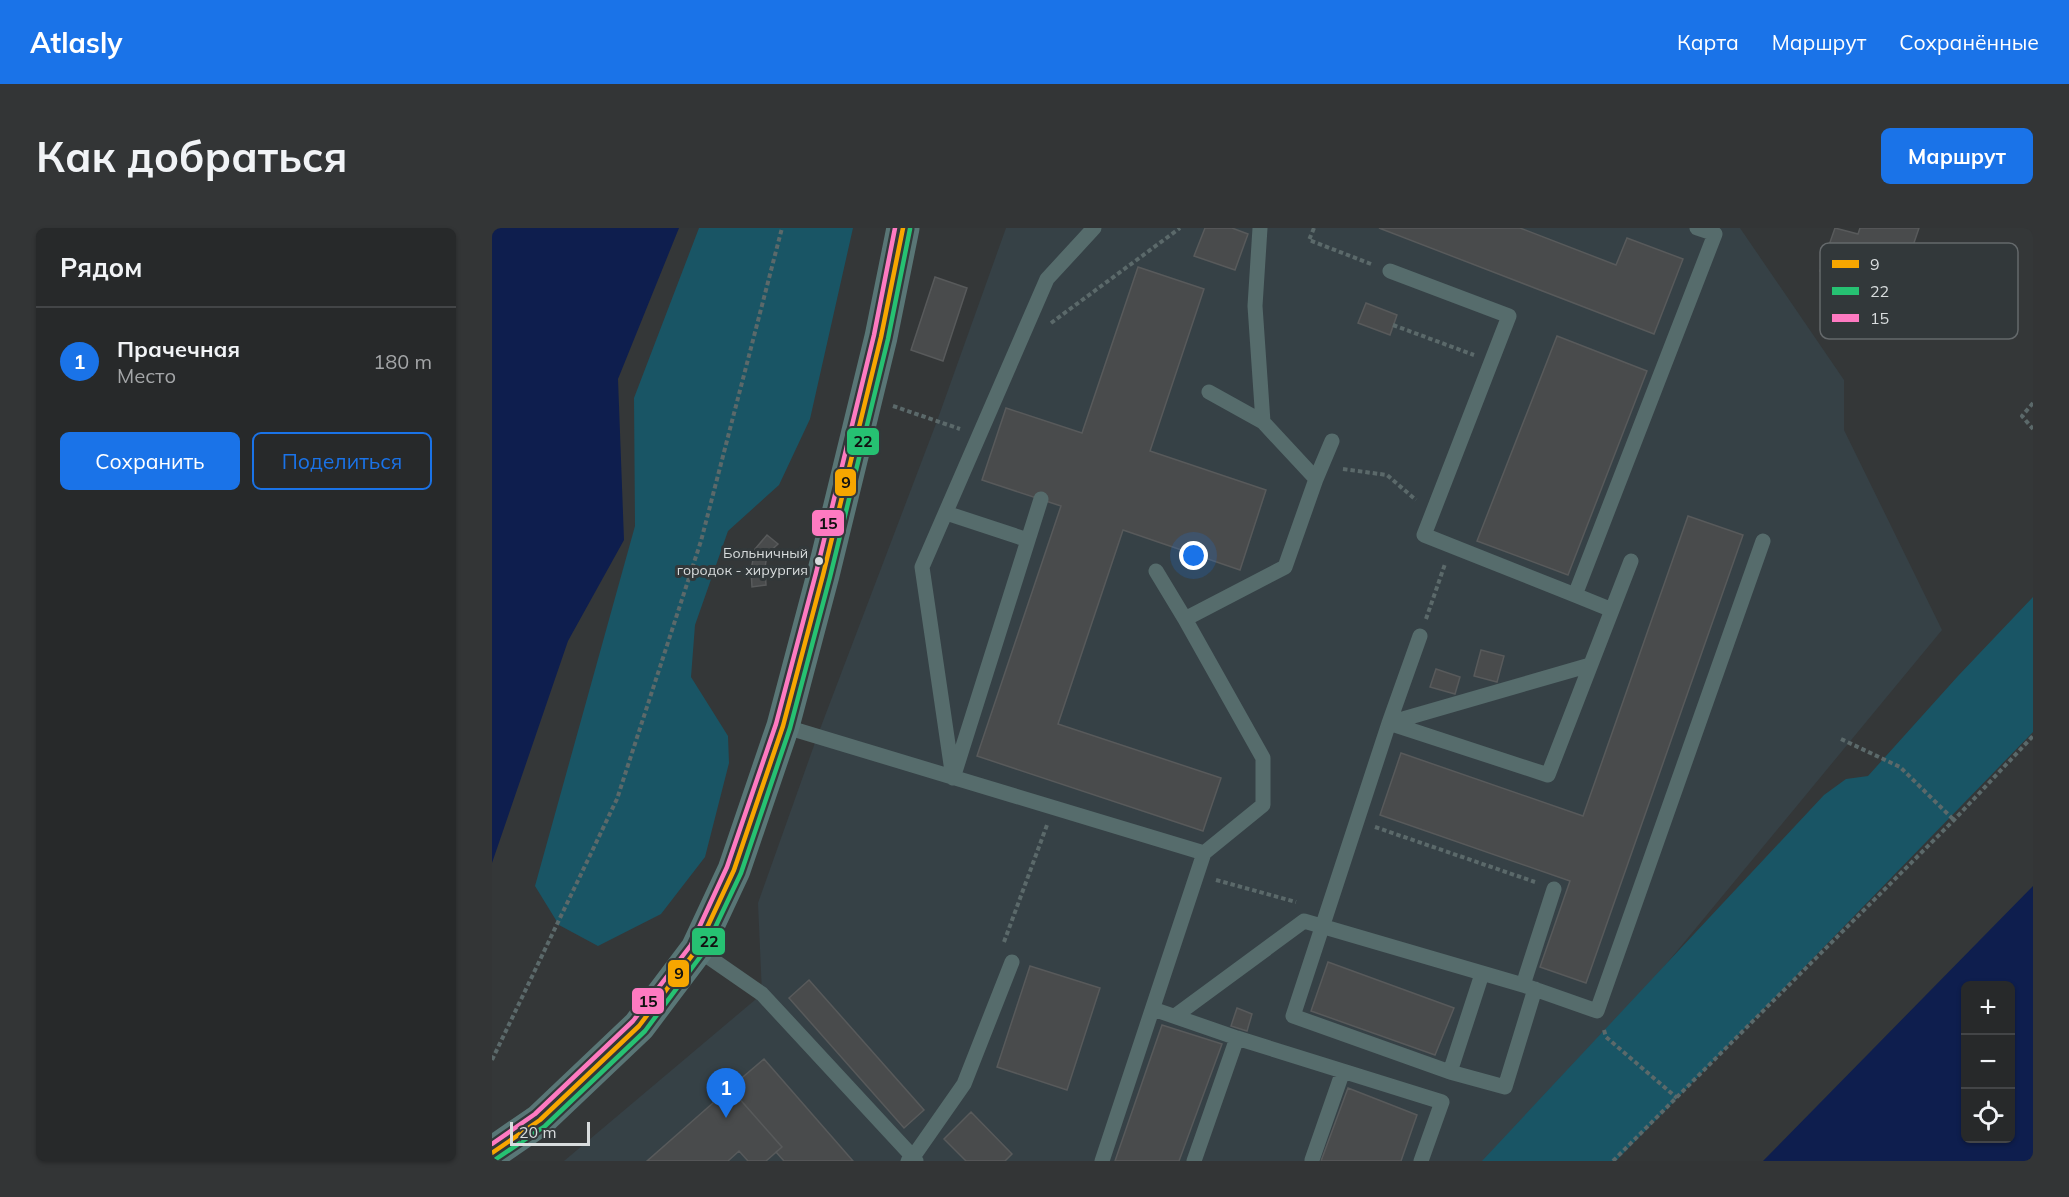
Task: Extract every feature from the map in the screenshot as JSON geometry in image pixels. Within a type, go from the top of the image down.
[{"type":"main road","points":[[492,1153],[540,1120],[639,1026],[698,949],[734,870],[783,726],[823,575],[867,398],[903,228]]},
{"type":"lane","points":[[953,778],[922,567],[1047,279],[1094,228]]},
{"type":"lane","points":[[1260,228],[1256,306],[1263,422]]},
{"type":"lane","points":[[1575,595],[1715,234],[1697,228]]},
{"type":"lane","points":[[1390,271],[1509,316],[1424,536],[1612,610]]},
{"type":"lane","points":[[1209,392],[1263,422],[1319,472]]},
{"type":"lane","points":[[1185,619],[1285,567],[1332,441]]},
{"type":"lane","points":[[953,778],[1041,499]]},
{"type":"lane","points":[[946,513],[1028,540]]},
{"type":"lane","points":[[1175,1016],[1304,921],[1529,987],[1597,1011],[1762,541]]},
{"type":"lane","points":[[1389,723],[1548,775],[1631,561]]},
{"type":"lane","points":[[1102,1161],[1204,853],[1263,805],[1263,758],[1156,571]]},
{"type":"lane","points":[[1420,636],[1389,723],[1293,1016],[1450,1072],[1505,1087],[1554,889]]},
{"type":"lane","points":[[1389,723],[1590,665]]},
{"type":"lane","points":[[783,726],[1204,853]]},
{"type":"lane","points":[[698,949],[762,994],[912,1160],[964,1084],[1012,962]]},
{"type":"lane","points":[[1450,1072],[1482,974]]},
{"type":"lane","points":[[1153,1009],[1237,1038],[1442,1102],[1421,1161]]},
{"type":"lane","points":[[1194,1161],[1237,1038]]},
{"type":"lane","points":[[1312,1161],[1343,1071]]},
{"type":"path","points":[[492,1060],[617,799],[701,541],[782,228]]},
{"type":"path","points":[[1017,349],[1180,228]]},
{"type":"path","points":[[1314,228],[1309,240],[1390,271]]},
{"type":"path","points":[[1393,325],[1492,361]]},
{"type":"path","points":[[867,398],[979,435]]},
{"type":"path","points":[[2033,403],[2022,416],[2033,429]]},
{"type":"path","points":[[1319,472],[1387,475],[1432,515]]},
{"type":"path","points":[[1420,636],[1450,546]]},
{"type":"path","points":[[1613,1161],[1954,820],[2033,736]]},
{"type":"path","points":[[1840,739],[1900,767],[1954,820]]},
{"type":"path","points":[[1012,962],[1001,949],[1053,808]]},
{"type":"path","points":[[1357,821],[1554,889]]},
{"type":"path","points":[[1197,874],[1328,912]]},
{"type":"path","points":[[1597,1011],[1606,1037],[1677,1098]]},
{"type":"shaded area","points":[[699,228],[853,228],[810,419],[779,485],[728,531],[695,625],[691,677],[728,736],[729,763],[705,857],[661,914],[598,946],[559,925],[535,886],[635,526],[634,398]]},
{"type":"shaded area","points":[[1006,228],[1740,228],[1844,380],[1844,430],[1942,630],[1606,1037],[1500,1161],[564,1161],[762,994],[758,903],[817,737],[937,421]]},
{"type":"shaded area","points":[[2033,597],[2033,732],[1616,1161],[1482,1161],[1824,795],[1846,779],[1868,776]]},
{"type":"water","points":[[492,228],[679,228],[618,379],[624,540],[568,641],[492,863]]},
{"type":"water","points":[[2033,886],[2033,1161],[1763,1161]]},
{"type":"building","points":[[1205,228],[1232,228],[1248,234],[1235,270],[1194,256]]},
{"type":"building","points":[[1379,228],[1520,228],[1616,265],[1627,238],[1683,259],[1654,334]]},
{"type":"building","points":[[1835,228],[1858,234],[1860,228],[1919,228],[1914,243],[1830,243]]},
{"type":"building","points":[[1138,267],[1204,289],[1150,451],[1266,490],[1240,570],[1123,530],[1058,724],[1221,778],[1203,831],[977,756],[1061,506],[982,480],[1006,408],[1082,433]]},
{"type":"building","points":[[935,277],[967,288],[943,361],[911,350]]},
{"type":"building","points":[[1366,303],[1397,315],[1390,335],[1358,323]]},
{"type":"building","points":[[1557,336],[1647,371],[1568,575],[1477,541]]},
{"type":"building","points":[[1688,516],[1743,535],[1586,983],[1540,967],[1570,881],[1380,815],[1401,753],[1583,816]]},
{"type":"building","points":[[767,535],[778,544],[767,554],[766,585],[752,587],[751,570],[755,549]]},
{"type":"building","points":[[1481,650],[1504,656],[1497,682],[1474,676]]},
{"type":"building","points":[[1436,669],[1460,677],[1455,694],[1430,687]]},
{"type":"building","points":[[1328,962],[1454,1008],[1435,1055],[1311,1011]]},
{"type":"building","points":[[1030,966],[1100,988],[1067,1090],[997,1067]]},
{"type":"building","points":[[809,980],[924,1110],[904,1128],[789,998]]},
{"type":"building","points":[[1237,1008],[1252,1014],[1247,1031],[1231,1026]]},
{"type":"building","points":[[1162,1025],[1222,1044],[1179,1161],[1115,1161]]},
{"type":"building","points":[[764,1059],[853,1161],[784,1161],[776,1152],[782,1147],[730,1088]]},
{"type":"building","points":[[730,1088],[782,1147],[766,1161],[748,1161],[739,1151],[728,1161],[647,1161]]},
{"type":"building","points":[[1348,1088],[1417,1115],[1401,1161],[1321,1161]]},
{"type":"building","points":[[971,1112],[1012,1154],[1005,1161],[966,1161],[944,1139]]},
{"type":"transit line","name":"15","points":[[492,1144],[535,1114],[633,1021],[691,945],[727,867],[776,724],[816,573],[874,335],[895,228]]},
{"type":"transit line","name":"9","points":[[492,1153],[540,1120],[639,1026],[697,949],[734,870],[783,726],[823,575],[881,337],[903,228]]},
{"type":"transit line","name":"22","points":[[496,1159],[545,1126],[645,1031],[703,953],[741,873],[790,728],[830,577],[888,339],[910,229]]},
{"type":"place","name":"Больничный городок - хирургия","points":[[819,561]]},
{"type":"place","name":"Прачечная","points":[[726,1118]]}]
